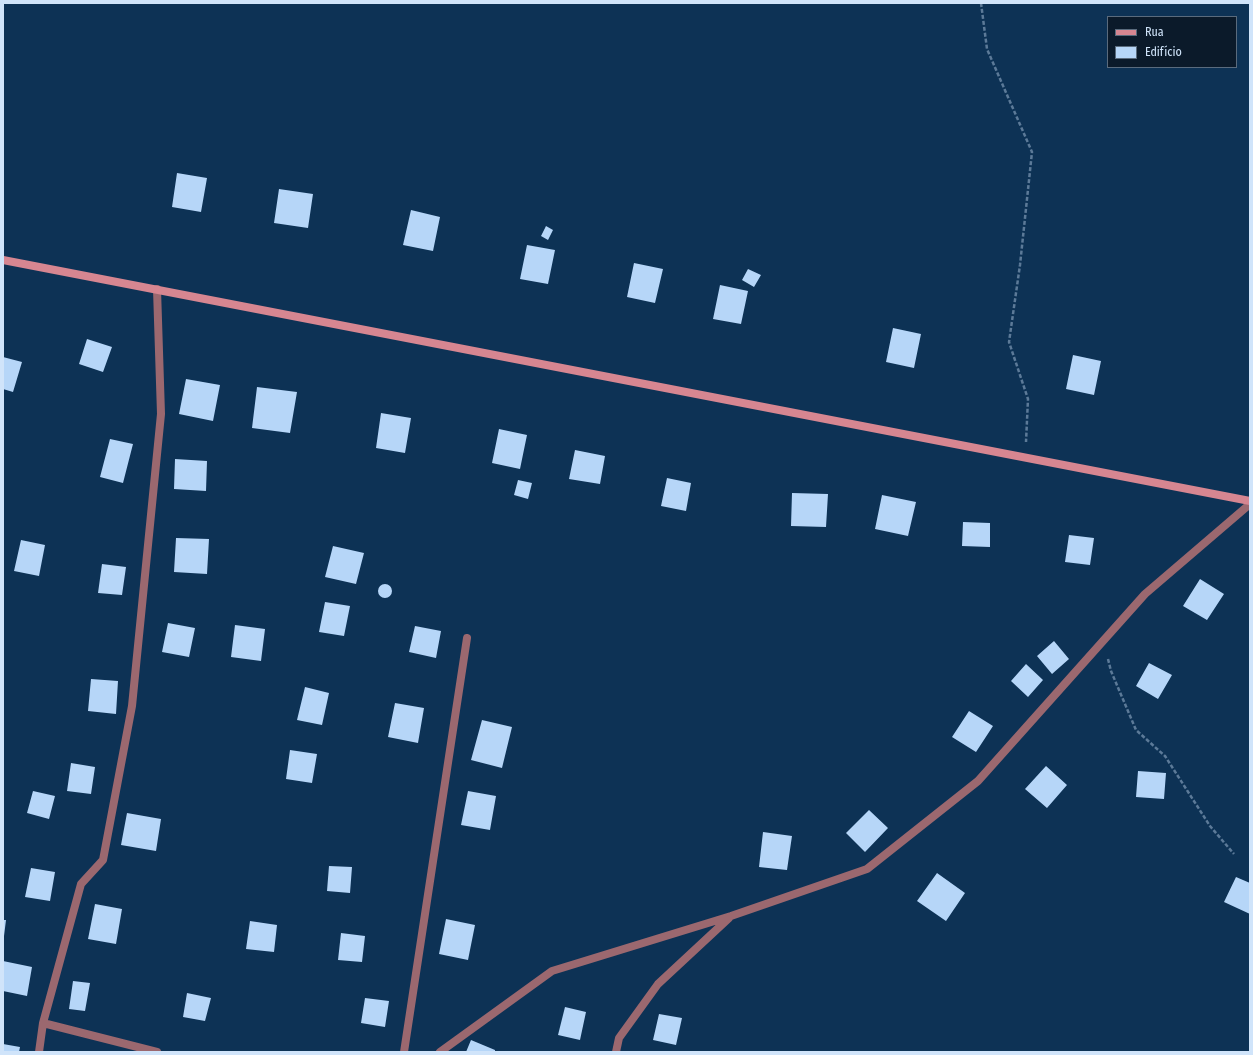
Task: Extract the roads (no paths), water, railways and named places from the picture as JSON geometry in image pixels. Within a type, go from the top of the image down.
[{"type":"main road","points":[[3,260],[1250,503]]},
{"type":"street","points":[[39,1052],[44,1023],[81,884],[103,860],[132,706],[161,414],[157,289]]},
{"type":"street","points":[[440,1052],[552,971],[731,916],[867,869],[978,781],[1145,594],[1250,503]]},
{"type":"street","points":[[404,1052],[467,638]]},
{"type":"street","points":[[616,1052],[619,1038],[658,984],[731,916]]},
{"type":"street","points":[[44,1023],[157,1052]]}]
